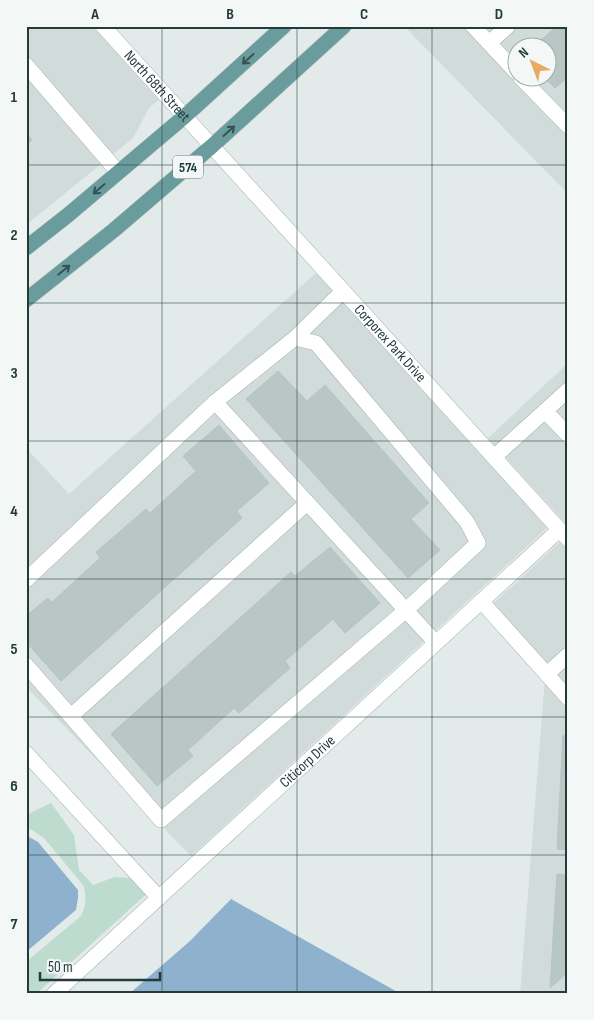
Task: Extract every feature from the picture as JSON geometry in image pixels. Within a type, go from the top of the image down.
[{"type":"main road","points":[[29,242],[68,215],[184,116],[284,26]]},
{"type":"main road","name":"574","points":[[26,300],[114,230],[212,146],[344,26]]},
{"type":"street","name":"North 68th Street","points":[[103,26],[212,146]]},
{"type":"street","points":[[473,26],[506,61]]},
{"type":"street","points":[[489,43],[508,26]]},
{"type":"street","points":[[26,65],[118,172]]},
{"type":"street","points":[[531,88],[568,126]]},
{"type":"street","name":"Corporex Park Drive","points":[[212,146],[564,534]]},
{"type":"street","points":[[26,580],[215,402],[295,338],[343,291]]},
{"type":"street","points":[[26,665],[161,820],[405,610],[478,543],[467,522],[316,343],[295,338]]},
{"type":"street","points":[[494,457],[568,390]]},
{"type":"street","points":[[215,402],[436,643]]},
{"type":"street","points":[[546,411],[568,435]]},
{"type":"street","points":[[71,716],[307,502]]},
{"type":"street","name":"Citicorp Drive","points":[[54,994],[481,601],[564,534]]},
{"type":"street","points":[[481,601],[568,698]]},
{"type":"street","points":[[547,674],[568,655]]},
{"type":"street","points":[[26,752],[159,898]]},
{"type":"shaded area","points":[[26,26],[92,26],[159,100],[149,108],[133,138],[26,225]]},
{"type":"shaded area","points":[[404,26],[568,26],[568,194]]},
{"type":"shaded area","points":[[316,273],[547,528],[191,856],[26,687],[26,448],[69,494]]},
{"type":"shaded area","points":[[568,363],[568,526],[488,438]]},
{"type":"shaded area","points":[[560,542],[568,551],[568,994],[520,994],[545,678],[484,612]]},
{"type":"green space","points":[[51,803],[74,835],[79,870],[93,885],[115,877],[131,878],[152,889],[36,994],[26,994],[26,962],[81,916],[85,905],[83,885],[44,838],[32,830],[26,829],[26,815]]},
{"type":"water","points":[[26,837],[38,842],[78,890],[78,898],[76,910],[26,952]]},
{"type":"water","points":[[231,899],[401,994],[129,994],[190,941]]},
{"type":"building","points":[[557,26],[568,26],[568,77],[556,87],[556,38],[543,38]]},
{"type":"building","points":[[26,133],[32,140],[26,145]]},
{"type":"building","points":[[278,371],[307,401],[325,385],[429,503],[411,519],[440,550],[408,578],[246,399]]},
{"type":"building","points":[[219,425],[269,483],[237,511],[242,518],[61,681],[26,642],[26,616],[48,598],[52,602],[100,558],[96,552],[146,509],[150,513],[196,471],[183,456]]},
{"type":"building","points":[[330,547],[380,603],[345,633],[333,619],[285,661],[290,668],[239,713],[234,708],[188,750],[193,756],[157,786],[111,734],[291,572],[295,576]]},
{"type":"building","points":[[563,735],[568,741],[568,850],[557,849]]},
{"type":"building","points":[[568,865],[568,972],[550,988],[557,874],[567,875]]}]
